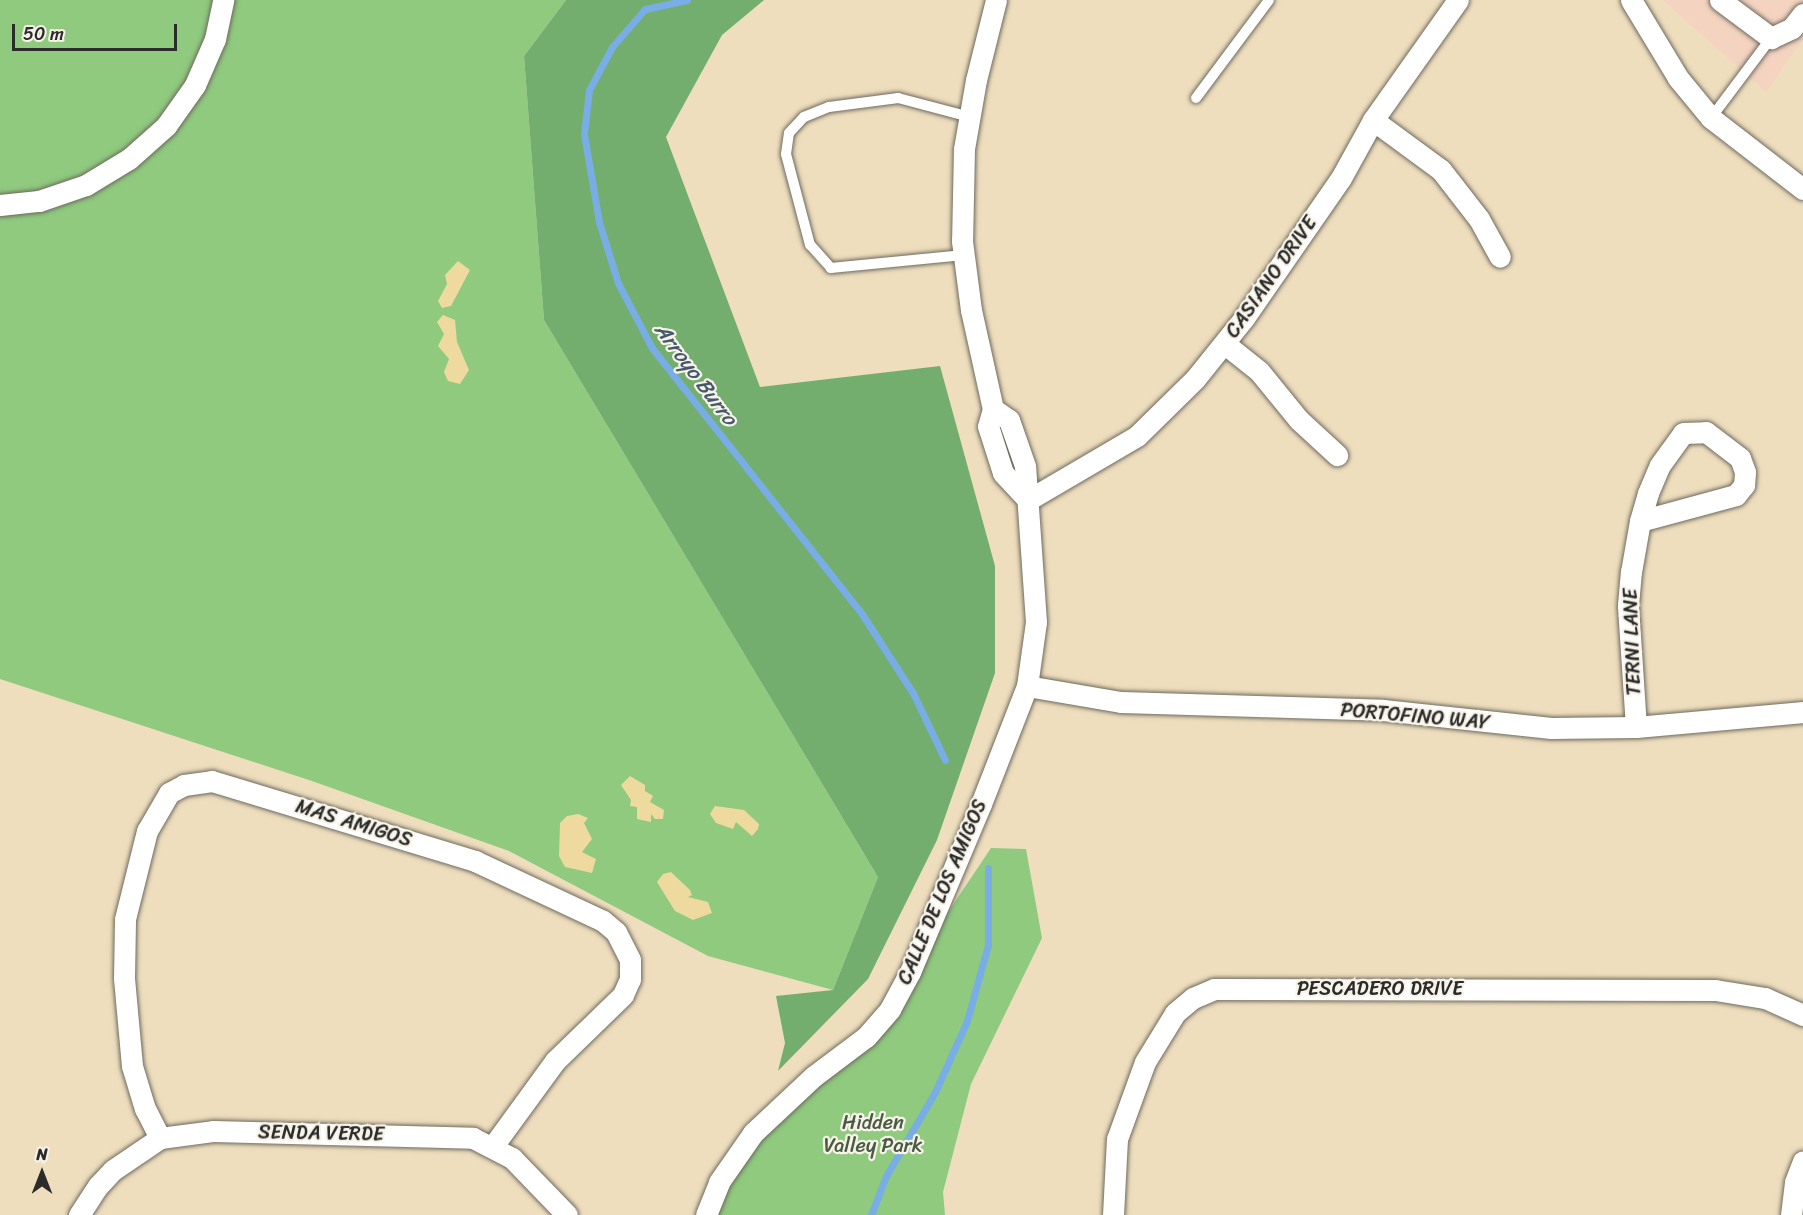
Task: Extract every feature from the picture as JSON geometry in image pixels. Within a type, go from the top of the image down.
[{"type":"street","points":[[0,205],[39,201],[86,185],[129,159],[166,126],[195,85],[215,39],[223,0]]},
{"type":"street","points":[[996,0],[970,117],[962,181],[964,255],[993,409],[988,426],[1003,473],[1028,500]]},
{"type":"street","name":"CASIANO DRIVE","points":[[1028,500],[1137,436],[1195,379],[1224,344],[1341,178],[1373,120],[1458,0]]},
{"type":"street","points":[[1631,0],[1678,78],[1711,118],[1803,189]]},
{"type":"street","points":[[1720,0],[1772,38],[1792,28],[1803,14]]},
{"type":"street","points":[[1373,120],[1442,170],[1479,219],[1500,257]]},
{"type":"street","points":[[1224,344],[1259,371],[1299,420],[1337,455]]},
{"type":"street","name":"TERNI LANE","points":[[1636,727],[1628,605],[1640,521],[1660,465],[1683,433],[1706,432],[1740,458],[1745,472],[1744,485],[1736,495],[1640,521]]},
{"type":"street","name":"CALLE DE LOS AMIGOS","points":[[706,1215],[719,1182],[753,1132],[814,1076],[866,1037],[890,1009],[977,815],[1027,686],[1036,622],[1028,500]]},
{"type":"street","name":"PORTOFINO WAY","points":[[1027,686],[1121,702],[1383,710],[1551,728],[1636,727],[1803,712]]},
{"type":"street","name":"MAS AMIGOS","points":[[160,1138],[145,1110],[132,1066],[124,978],[125,919],[147,831],[169,793],[184,785],[212,782],[475,861],[603,921],[616,932],[630,960],[630,979],[623,995],[555,1061],[493,1146]]},
{"type":"street","name":"PESCADERO DRIVE","points":[[1113,1215],[1117,1139],[1144,1062],[1175,1013],[1193,998],[1214,989],[1715,990],[1765,998],[1803,1015]]},
{"type":"street","name":"SENDA VERDE","points":[[79,1215],[113,1170],[160,1138],[213,1131],[448,1135],[493,1146],[512,1158],[567,1215]]},
{"type":"street","points":[[1791,1215],[1794,1182],[1803,1161]]},
{"type":"lane","points":[[1196,98],[1269,0]]},
{"type":"lane","points":[[1711,118],[1772,38]]},
{"type":"lane","points":[[964,255],[831,268],[810,245],[786,154],[789,133],[804,117],[829,107],[898,98],[970,117]]},
{"type":"shaded area","points":[[1663,0],[1803,0],[1803,39],[1766,92]]},
{"type":"green space","points":[[0,0],[566,0],[524,56],[544,320],[878,877],[833,990],[708,956],[509,851],[312,781],[0,679]]},
{"type":"green space","points":[[566,0],[764,0],[722,35],[666,137],[760,387],[940,366],[995,566],[995,673],[937,840],[868,979],[778,1071],[785,1043],[776,996],[833,990],[878,877],[544,320],[524,56]]},
{"type":"green space","name":"Hidden Valley Park","points":[[991,848],[1026,849],[1042,938],[971,1084],[943,1192],[945,1215],[706,1215],[734,1156],[865,1036]]},
{"type":"sand","points":[[458,261],[470,270],[451,306],[442,308],[438,301],[447,284],[445,275]]},
{"type":"sand","points":[[443,315],[455,320],[457,342],[469,370],[460,384],[448,381],[444,372],[449,359],[438,346],[444,334],[437,322]]},
{"type":"sand","points":[[630,776],[645,785],[645,791],[653,796],[650,802],[664,810],[663,819],[655,819],[651,814],[651,822],[637,819],[637,807],[630,806],[631,800],[621,785]]},
{"type":"sand","points":[[715,806],[744,810],[759,824],[758,829],[752,836],[736,822],[733,829],[716,823],[710,814]]},
{"type":"sand","points":[[578,814],[588,818],[584,823],[592,839],[582,852],[596,859],[592,873],[565,867],[559,856],[560,823],[567,816]]},
{"type":"sand","points":[[671,872],[690,890],[692,895],[688,897],[708,902],[712,913],[693,920],[675,911],[657,882],[663,874]]},
{"type":"waterway","name":"Arroyo Burro","points":[[687,0],[645,9],[612,47],[589,90],[584,134],[599,222],[618,283],[652,348],[862,614],[913,693],[945,760]]},
{"type":"waterway","name":"Arroyo Burro","points":[[871,1215],[886,1176],[935,1092],[967,1021],[988,945],[988,868]]}]
